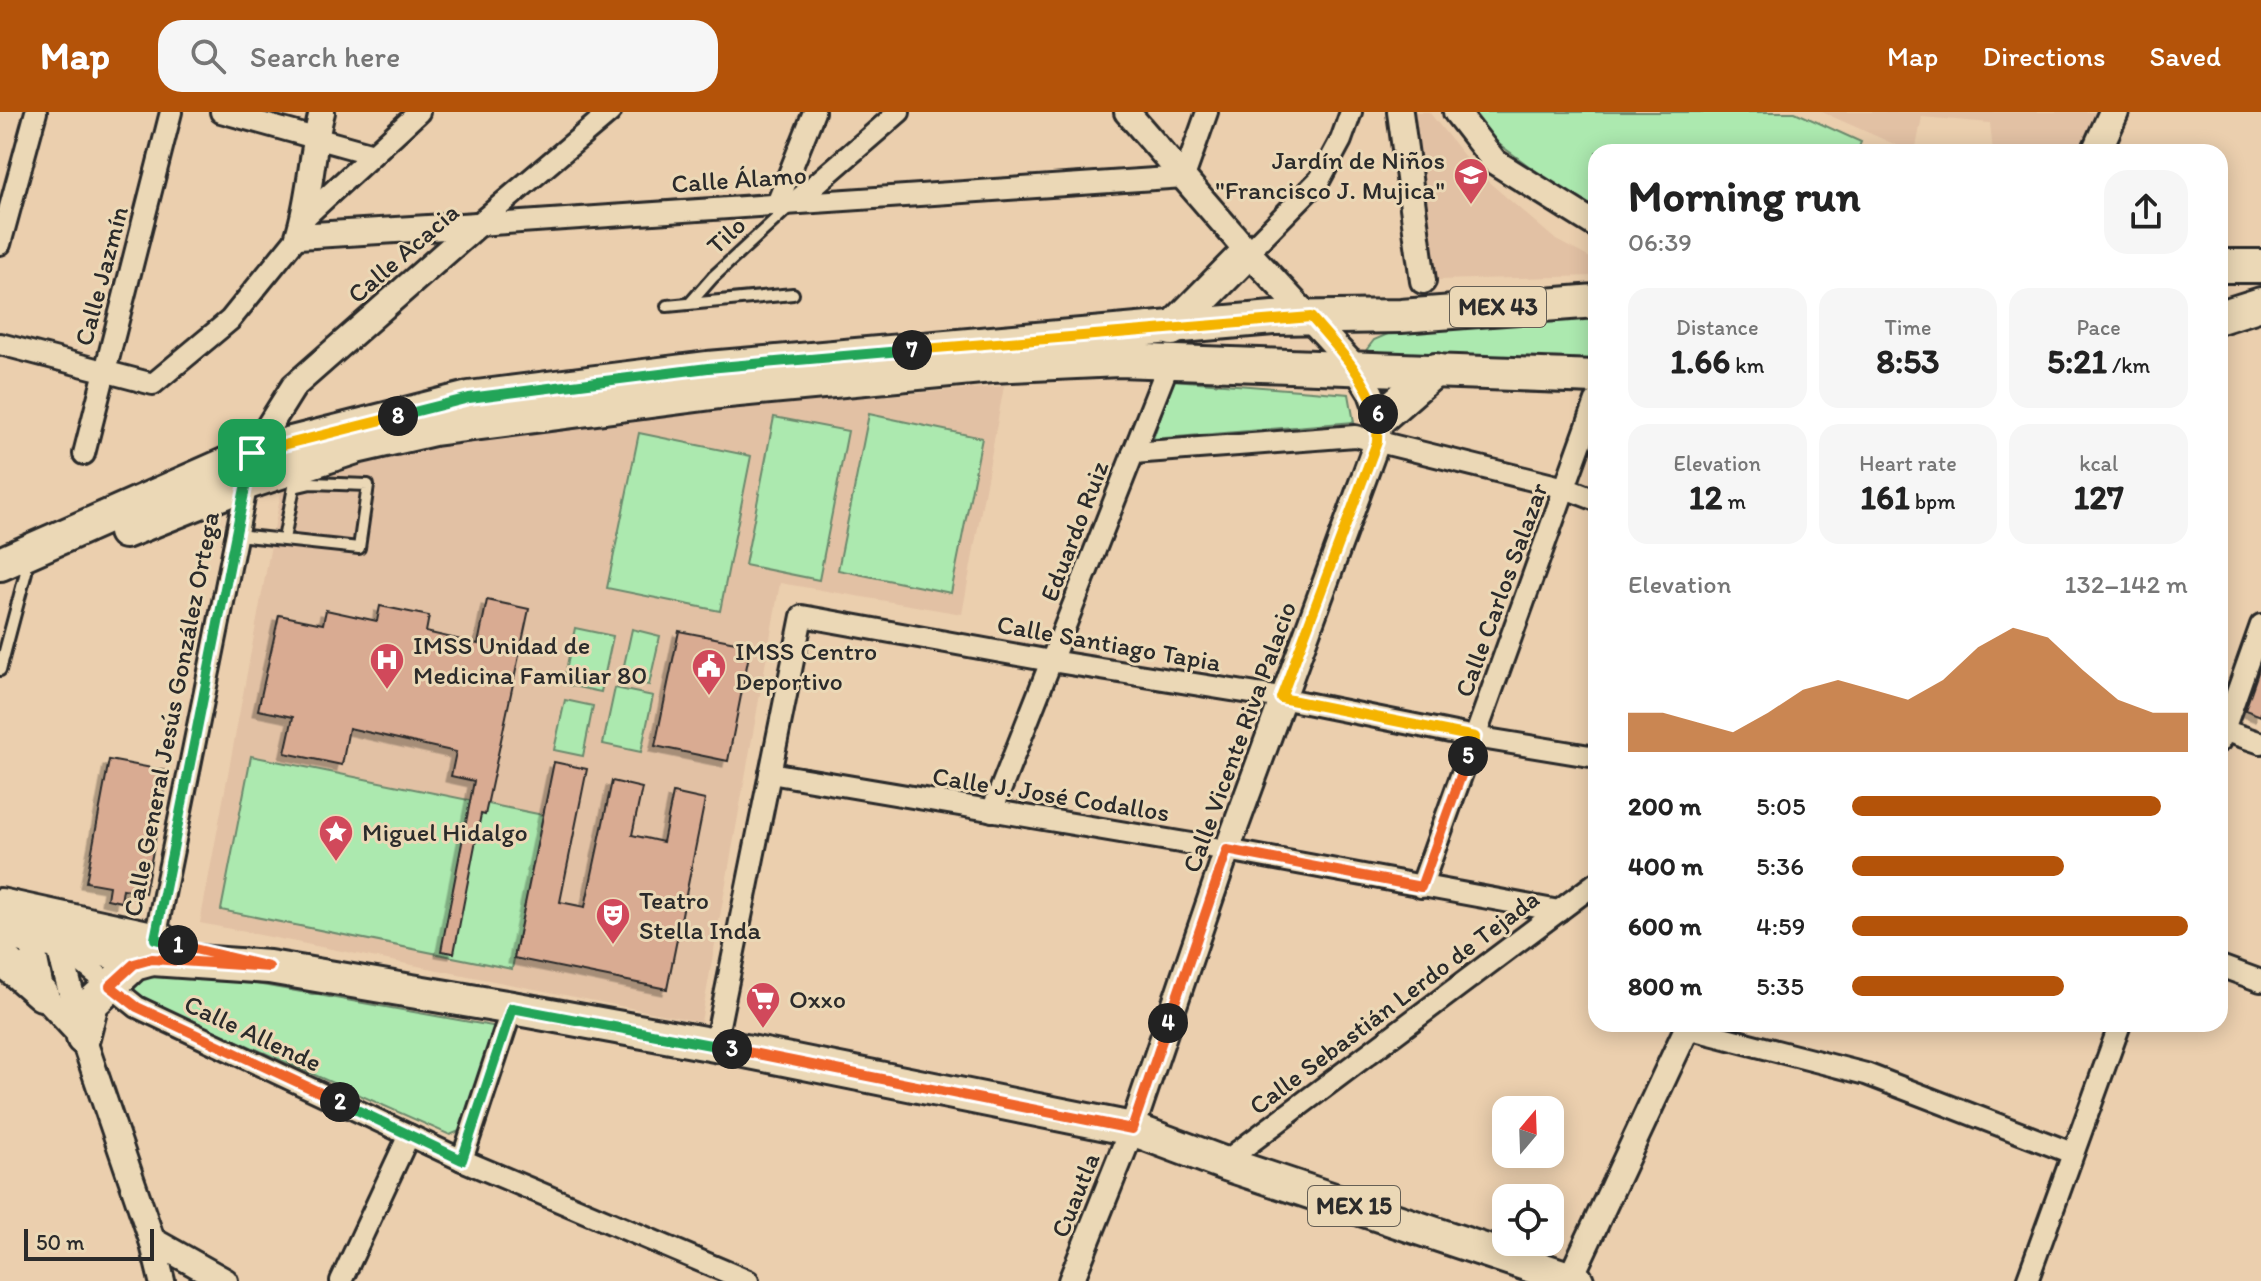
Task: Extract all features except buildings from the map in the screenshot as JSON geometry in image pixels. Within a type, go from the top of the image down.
[{"type":"main road","points":[[2100,144],[2114,112]]},
{"type":"main road","points":[[1171,344],[1248,252]]},
{"type":"main road","points":[[2228,266],[2261,266]]},
{"type":"main road","name":"MEX 43","points":[[9,574],[250,468],[469,398],[708,368],[1171,344],[1273,318],[1401,316],[1588,302]]},
{"type":"main road","points":[[2228,314],[2261,304]]},
{"type":"main road","points":[[1355,367],[1366,339],[1401,316]]},
{"type":"main road","points":[[1256,364],[1287,341],[1311,317]]},
{"type":"main road","name":"MEX 43","points":[[1171,344],[1256,364],[1588,377]]},
{"type":"main road","points":[[1378,430],[1435,370]]},
{"type":"main road","name":"MEX 15","points":[[27,924],[154,949],[715,1045],[1132,1129],[1223,1163],[1572,1280]]},
{"type":"main road","points":[[83,1038],[92,1003],[154,949]]},
{"type":"main road","points":[[0,957],[42,994]]},
{"type":"street","points":[[0,244],[36,112]]},
{"type":"street","name":"Calle Jazmín","points":[[84,454],[171,112]]},
{"type":"street","points":[[221,112],[373,154]]},
{"type":"street","points":[[301,227],[322,112]]},
{"type":"street","points":[[0,344],[153,384],[230,320],[301,227],[419,112]]},
{"type":"street","name":"Calle Acacia","points":[[250,468],[294,386],[610,112]]},
{"type":"street","points":[[786,204],[814,112]]},
{"type":"street","points":[[786,204],[899,112]]},
{"type":"street","points":[[1127,112],[1248,252],[1355,367],[1371,393],[1378,430]]},
{"type":"street","points":[[1184,177],[1207,112]]},
{"type":"street","points":[[1248,252],[1320,179],[1341,140],[1351,112]]},
{"type":"street","points":[[1400,112],[1423,281]]},
{"type":"street","points":[[1456,112],[1495,162],[1588,220]]},
{"type":"street","name":"Calle Álamo","points":[[301,227],[477,225],[1184,177]]},
{"type":"street","name":"Eduardo Ruiz","points":[[992,811],[1133,453],[1171,344]]},
{"type":"street","name":"Calle Carlos Salazar","points":[[1421,887],[1588,423]]},
{"type":"street","points":[[1133,453],[1355,436],[1378,430],[1588,497]]},
{"type":"street","name":"Calle Vicente Riva Palacio","points":[[1132,1129],[1227,850],[1378,430]]},
{"type":"street","name":"Calle General Jesús González Ortega","points":[[154,949],[250,468]]},
{"type":"street","name":"Calle Santiago Tapia","points":[[770,773],[802,616],[1281,698],[1475,737],[1588,756]]},
{"type":"street","points":[[2228,714],[2261,625]]},
{"type":"street","points":[[2228,735],[2261,743]]},
{"type":"street","points":[[715,1045],[770,773]]},
{"type":"street","name":"Calle J. José Codallos","points":[[770,773],[1227,850],[1559,911]]},
{"type":"street","name":"Calle Sebastián Lerdo de Tejada","points":[[1223,1163],[1588,889]]},
{"type":"street","points":[[27,924],[42,994],[83,1038]]},
{"type":"street","points":[[27,924],[83,1038],[152,1240],[162,1281]]},
{"type":"street","name":"Calle Allende","points":[[27,924],[137,1007],[462,1160],[748,1281]]},
{"type":"street","points":[[2228,969],[2261,981]]},
{"type":"street","points":[[462,1160],[512,1008]]},
{"type":"street","points":[[1572,1280],[1685,1032]]},
{"type":"street","points":[[1710,1032],[1866,1074],[2072,1153]]},
{"type":"street","points":[[2027,1281],[2117,1032]]},
{"type":"street","name":"Cuautla","points":[[1071,1281],[1132,1129]]},
{"type":"street","points":[[341,1281],[409,1135]]},
{"type":"street","points":[[152,1240],[225,1281]]},
{"type":"lane","name":"Tilo","points":[[691,302],[786,204]]},
{"type":"lane","points":[[667,306],[793,294]]},
{"type":"lane","points":[[235,534],[359,548],[368,485],[311,483],[294,487],[284,539]]},
{"type":"lane","points":[[0,670],[9,574]]},
{"type":"shaded area","name":"Jardín de Niños \"Francisco J. Mujica\"","points":[[1414,112],[1429,112],[1477,172],[1556,240],[1588,257],[1588,276],[1436,280]]},
{"type":"shaded area","points":[[1822,112],[2106,112],[2092,144],[1992,144],[1990,123],[1922,117],[1917,144],[1894,144]]},
{"type":"shaded area","points":[[1004,386],[962,614],[780,583],[701,1022],[200,923],[281,492],[393,453],[600,420]]},
{"type":"green space","points":[[1470,112],[1795,112],[1861,142],[1588,144],[1588,209],[1496,142]]},
{"type":"green space","points":[[1588,318],[1588,366],[1364,353],[1374,340],[1404,327]]},
{"type":"green space","points":[[1173,380],[1349,394],[1354,422],[1153,439]]},
{"type":"green space","points":[[869,414],[982,438],[951,593],[838,570]]},
{"type":"green space","points":[[774,417],[848,431],[819,580],[745,565]]},
{"type":"green space","points":[[639,433],[751,456],[720,611],[607,588]]},
{"type":"green space","points":[[575,628],[613,636],[601,692],[563,684]]},
{"type":"green space","points":[[632,629],[660,636],[649,685],[621,679]]},
{"type":"green space","points":[[615,688],[653,696],[641,752],[603,744]]},
{"type":"green space","points":[[565,700],[593,706],[583,756],[554,750]]},
{"type":"green space","points":[[251,756],[543,815],[512,969],[221,910]]},
{"type":"green space","points":[[149,965],[498,1027],[464,1129],[450,1135],[143,999],[135,992],[133,982]]},
{"type":"place","name":"Jardín de Niños \"Francisco J. Mujica\"","points":[[1471,206]]},
{"type":"place","name":"IMSS Unidad de Medicina Familiar 80","points":[[387,691]]},
{"type":"place","name":"IMSS Centro Deportivo","points":[[709,697]]},
{"type":"place","name":"Miguel Hidalgo","points":[[336,863]]},
{"type":"place","name":"Teatro Stella Inda","points":[[613,946]]},
{"type":"place","name":"Oxxo","points":[[763,1030]]},
{"type":"route","points":[[1311,317],[1355,367],[1371,393],[1380,418],[1379,432],[1281,698],[1475,737],[1421,887],[1227,850],[1132,1129],[715,1045],[512,1008],[462,1160],[137,1007],[110,986],[134,964],[152,959],[269,967],[155,939],[252,453],[469,398],[708,368],[1311,317]]}]
